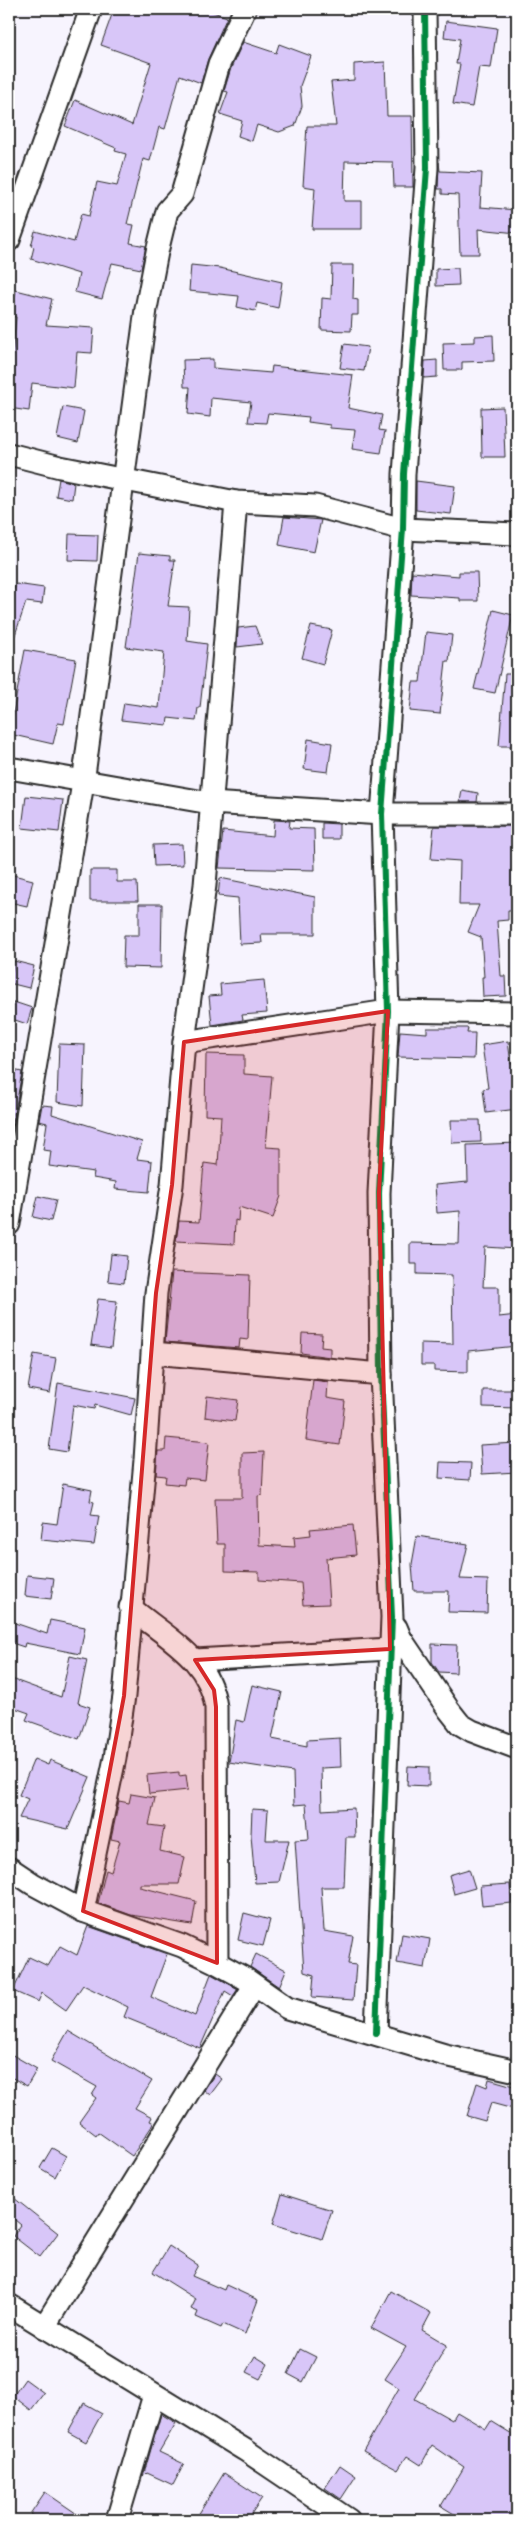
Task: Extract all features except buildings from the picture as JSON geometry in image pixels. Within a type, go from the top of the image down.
[{"type":"street","points":[[9,240],[91,9]]},
{"type":"street","points":[[9,1224],[83,783],[146,309],[156,252],[167,211],[182,194],[219,64],[245,9]]},
{"type":"street","points":[[376,2033],[396,1644],[392,1617],[382,1374],[379,1193],[388,1011],[382,814],[403,530],[404,474],[428,168],[425,9]]},
{"type":"street","points":[[9,454],[60,467],[124,478],[236,502],[315,506],[403,530],[517,534]]},
{"type":"street","points":[[83,1911],[115,1758],[126,1679],[130,1607],[153,1353],[156,1292],[172,1185],[184,1042],[205,885],[210,803],[236,502]]},
{"type":"street","points":[[9,768],[83,783],[210,803],[382,814],[517,814]]},
{"type":"street","points":[[184,1042],[388,1011],[517,1013]]},
{"type":"street","points":[[153,1353],[382,1374]]},
{"type":"street","points":[[130,1607],[195,1660],[207,1675],[214,1690],[216,1708],[217,1963]]},
{"type":"street","points":[[195,1660],[396,1644]]},
{"type":"street","points":[[396,1644],[460,1724],[472,1731],[517,1748]]},
{"type":"street","points":[[9,1868],[33,1884],[83,1911],[182,1946],[217,1963],[287,2008],[445,2055],[517,2071]]},
{"type":"street","points":[[44,2327],[254,1986]]},
{"type":"street","points":[[9,2305],[245,2450],[349,2520]]},
{"type":"street","points":[[117,2520],[154,2394]]},
{"type":"highlighted area","points":[[388,1011],[379,1193],[390,1649],[195,1660],[214,1690],[216,1707],[217,1963],[83,1911],[124,1696],[156,1293],[172,1185],[184,1042]]},
{"type":"cycle path","points":[[376,2033],[392,1617],[381,1374],[379,1193],[388,1011],[382,814],[403,529],[404,474],[427,168],[425,9]]}]
